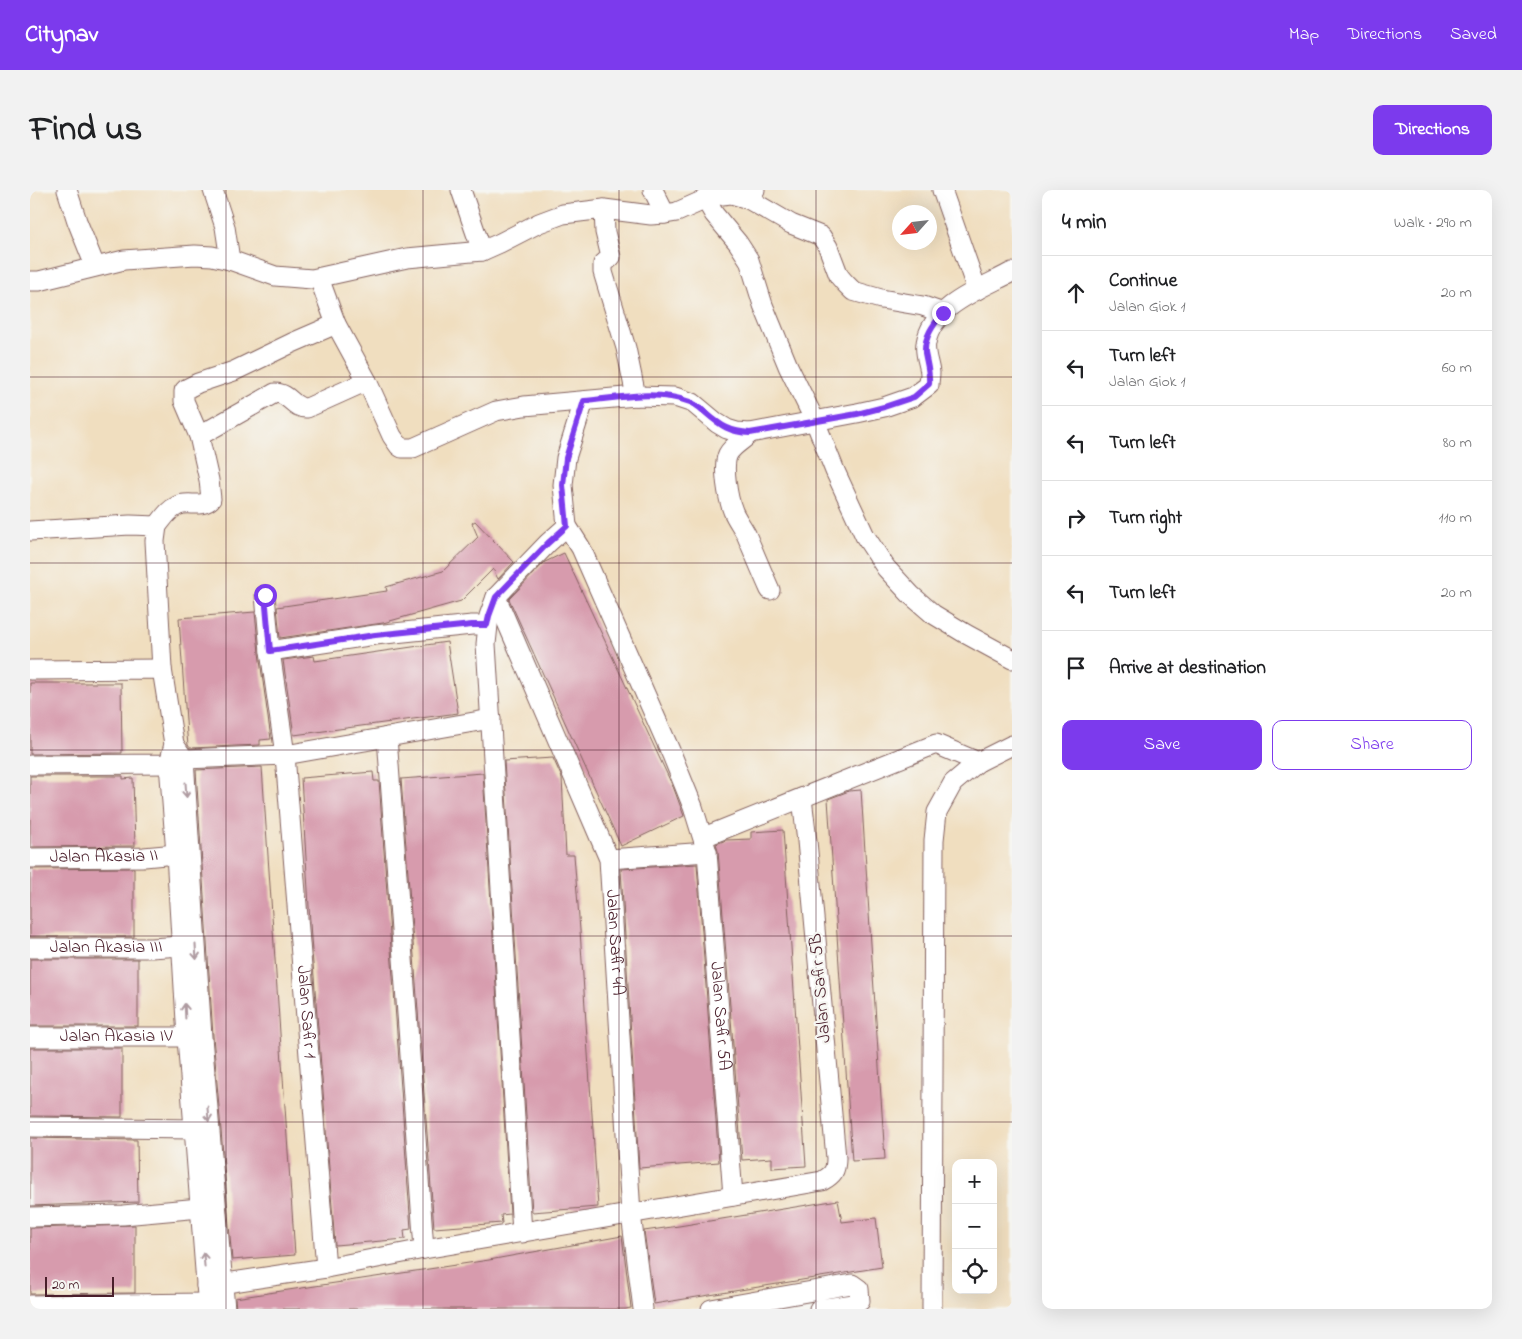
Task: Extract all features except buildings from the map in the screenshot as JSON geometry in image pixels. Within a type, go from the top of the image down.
[{"type":"street","points":[[67,190],[95,266]]},
{"type":"street","points":[[213,190],[225,228],[230,260]]},
{"type":"street","points":[[461,190],[482,251]]},
{"type":"street","points":[[653,190],[666,214]]},
{"type":"street","points":[[942,190],[977,290]]},
{"type":"street","points":[[30,282],[124,260],[178,256],[212,256],[230,260],[275,276],[304,279],[319,278],[407,258],[482,251],[553,217],[575,212],[604,209],[651,215],[666,214],[677,212],[714,196],[731,194],[752,195],[791,224],[821,236],[828,247],[839,276],[852,291],[881,299],[923,306],[943,313]]},
{"type":"street","points":[[706,200],[714,214],[738,242],[749,260],[763,305],[788,366],[815,421],[865,536],[886,568],[911,595],[933,614],[1012,659]]},
{"type":"street","points":[[604,209],[605,232],[611,256],[602,266],[626,348],[636,396]]},
{"type":"street","points":[[319,278],[336,324],[367,381],[392,436],[402,448],[413,448],[496,411],[524,406],[636,396],[675,397],[693,402],[717,423],[727,429],[750,433],[857,414],[884,407],[914,397],[929,384],[930,374],[925,344],[931,328],[943,313],[950,306],[1012,272]]},
{"type":"street","points":[[213,1298],[176,755],[162,669],[155,541],[157,526],[174,507],[186,503],[200,505],[208,503],[212,496],[198,436],[184,401],[186,389],[198,383],[241,369],[292,343],[336,324]]},
{"type":"street","points":[[198,436],[274,393],[285,395],[298,406],[307,408],[367,381]]},
{"type":"street","points":[[522,1233],[486,644],[487,625],[496,597],[567,526],[563,485],[566,458],[584,401]]},
{"type":"street","points":[[750,433],[744,440],[734,446],[728,455],[726,471],[729,497],[733,510],[770,590]]},
{"type":"street","points":[[30,531],[130,525],[157,526]]},
{"type":"street","name":"Jalan Safir 5A","points":[[567,526],[581,548],[672,755],[706,845],[733,1196]]},
{"type":"street","name":"Jalan Safir 1","points":[[265,595],[270,651],[285,755],[326,1268]]},
{"type":"street","name":"Jalan Safir 4A","points":[[496,597],[609,859],[631,1214],[643,1309]]},
{"type":"street","points":[[270,651],[375,635],[487,625]]},
{"type":"street","points":[[30,670],[162,669]]},
{"type":"street","points":[[30,765],[176,755],[285,755],[491,719]]},
{"type":"street","points":[[387,737],[424,1249]]},
{"type":"street","points":[[609,859],[706,845],[802,798],[936,744],[978,762]]},
{"type":"street","points":[[932,1309],[934,840],[938,812],[953,783],[978,762],[1012,745]]},
{"type":"street","points":[[176,755],[176,854],[182,946],[194,1037],[194,1129],[207,1208]]},
{"type":"street","name":"Jalan Safir 5B","points":[[733,1196],[822,1181],[832,1176],[836,1169],[802,798]]},
{"type":"street","name":"Jalan Akasia II","points":[[30,858],[144,858],[176,854]]},
{"type":"street","name":"Jalan Akasia III","points":[[30,948],[151,948],[182,946]]},
{"type":"street","name":"Jalan Akasia IV","points":[[30,1037],[194,1037]]},
{"type":"street","points":[[30,1127],[194,1129]]},
{"type":"street","points":[[30,1305],[213,1298],[326,1268],[424,1249],[733,1196]]},
{"type":"street","points":[[30,1216],[123,1215],[207,1208]]},
{"type":"street","points":[[711,1309],[832,1287],[852,1284],[859,1290],[860,1301],[854,1304],[829,1308],[832,1287]]},
{"type":"route","points":[[265,595],[270,651],[375,635],[487,625],[496,597],[567,526],[563,485],[566,458],[584,401],[636,396],[675,397],[693,402],[717,423],[727,429],[750,433],[857,414],[901,402],[914,397],[924,390],[929,384],[930,374],[925,344],[931,328],[943,313]]}]
